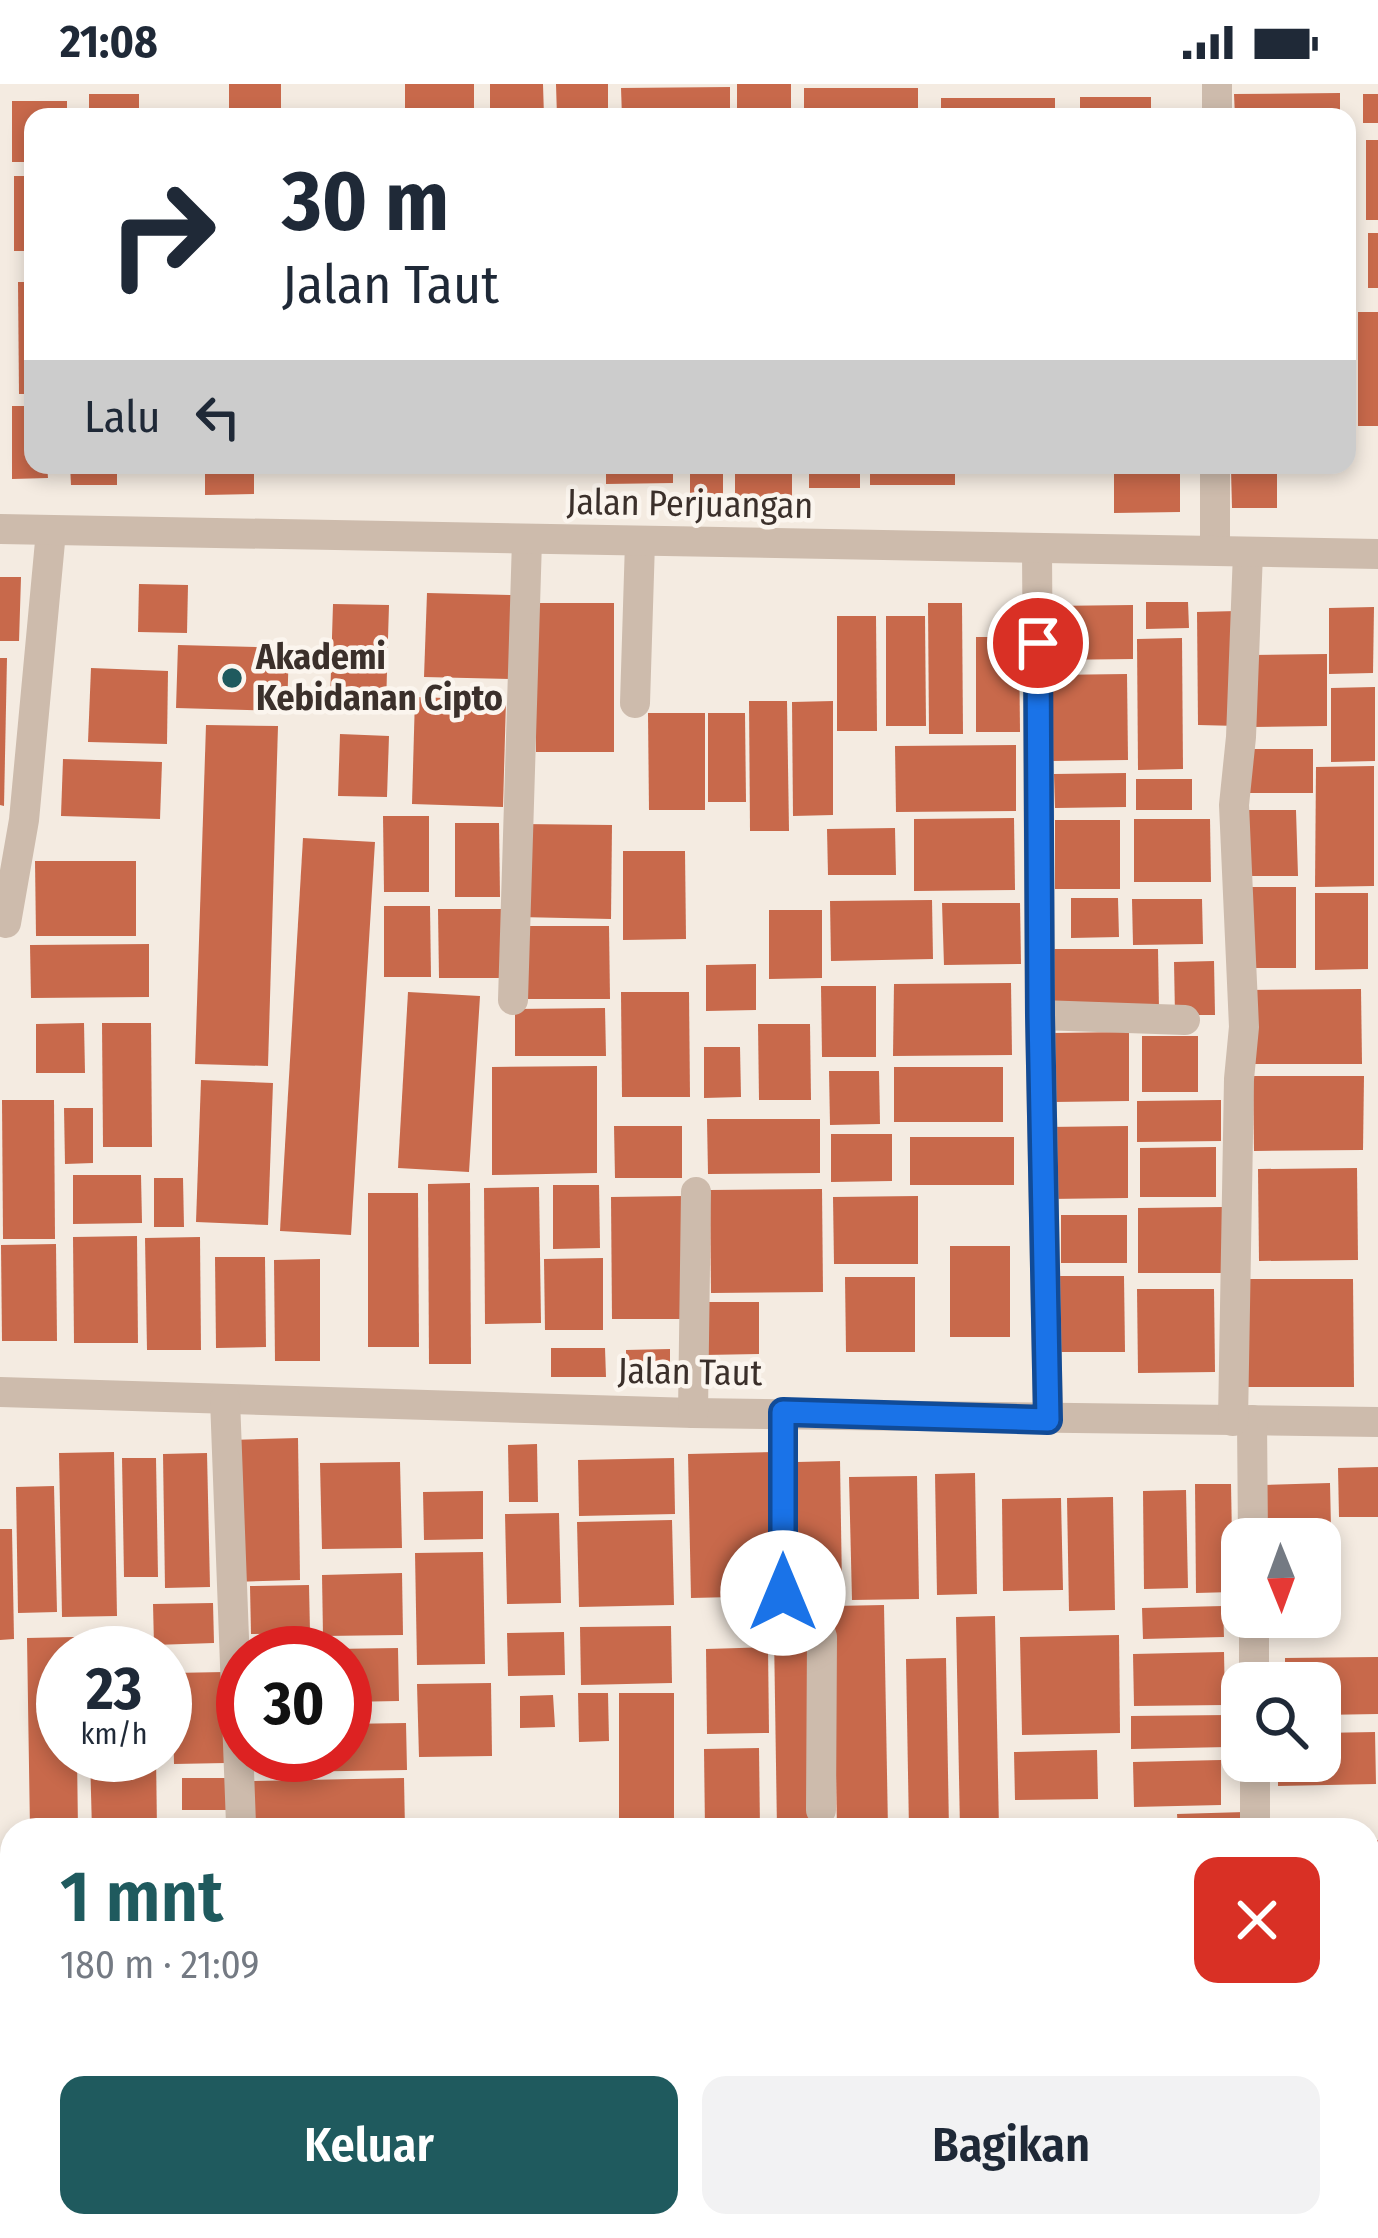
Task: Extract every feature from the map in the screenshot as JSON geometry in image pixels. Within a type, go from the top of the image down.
[{"type":"street","points":[[1215,474],[1215,550]]},
{"type":"street","name":"Jalan Perjuangan","points":[[0,529],[1378,554]]},
{"type":"street","points":[[6,923],[25,820],[51,531]]},
{"type":"street","points":[[513,1000],[527,541]]},
{"type":"street","points":[[635,704],[640,542]]},
{"type":"street","points":[[1037,550],[1048,1420]]},
{"type":"street","points":[[1249,552],[1234,805],[1244,1027],[1239,1079],[1243,1420],[1251,1518]]},
{"type":"street","points":[[1040,1015],[1185,1020]]},
{"type":"street","points":[[693,1413],[696,1192]]},
{"type":"street","name":"Jalan Taut","points":[[0,1392],[693,1413],[1378,1422]]},
{"type":"street","points":[[225,1400],[241,1818]]},
{"type":"street","points":[[783,1412],[783,1593],[788,1606],[818,1624],[823,1637],[821,1810]]},
{"type":"street","points":[[1255,1782],[1255,1818]]},
{"type":"building","points":[[229,84],[281,84],[281,108],[229,108]]},
{"type":"building","points":[[405,84],[474,84],[474,108],[405,108]]},
{"type":"building","points":[[490,84],[543,84],[544,108],[490,108]]},
{"type":"building","points":[[556,84],[608,84],[608,108],[557,108]]},
{"type":"building","points":[[737,84],[791,84],[791,108],[737,108]]},
{"type":"building","points":[[730,87],[730,108],[622,108],[621,88]]},
{"type":"building","points":[[804,88],[918,88],[918,108],[804,108]]},
{"type":"building","points":[[1340,93],[1340,108],[1235,108],[1234,94]]},
{"type":"building","points":[[89,94],[139,94],[139,108],[89,108]]},
{"type":"building","points":[[1363,94],[1378,94],[1378,123],[1363,123]]},
{"type":"building","points":[[1080,97],[1151,97],[1151,108],[1080,108]]},
{"type":"building","points":[[941,98],[1055,98],[1055,108],[941,108]]},
{"type":"building","points":[[12,101],[67,101],[67,108],[24,108],[24,162],[12,162]]},
{"type":"building","points":[[1366,140],[1378,140],[1378,220],[1366,220]]},
{"type":"building","points":[[14,176],[24,176],[24,251],[14,251]]},
{"type":"building","points":[[1368,233],[1378,233],[1378,288],[1368,288]]},
{"type":"building","points":[[18,282],[24,282],[24,394],[19,394]]},
{"type":"building","points":[[1358,312],[1378,312],[1378,426],[1358,426]]},
{"type":"building","points":[[12,406],[24,406],[24,474],[48,474],[48,478],[12,479]]},
{"type":"building","points":[[70,474],[117,474],[117,485],[71,485]]},
{"type":"building","points":[[205,474],[254,474],[254,494],[205,495]]},
{"type":"building","points":[[606,474],[673,474],[673,483],[606,484]]},
{"type":"building","points":[[690,474],[723,474],[723,500],[690,500]]},
{"type":"building","points":[[735,474],[792,474],[792,500],[735,500]]},
{"type":"building","points":[[809,474],[860,474],[860,488],[809,488]]},
{"type":"building","points":[[870,474],[955,474],[955,485],[870,485]]},
{"type":"building","points":[[1114,474],[1180,474],[1180,512],[1114,513]]},
{"type":"building","points":[[1231,474],[1277,474],[1277,508],[1232,508]]},
{"type":"building","points":[[0,577],[21,577],[19,641],[0,641]]},
{"type":"building","points":[[139,584],[188,585],[187,633],[138,632]]},
{"type":"building","points":[[427,593],[513,595],[510,679],[424,677]]},
{"type":"building","points":[[1146,602],[1188,602],[1189,628],[1146,629]]},
{"type":"building","points":[[536,603],[614,603],[614,752],[536,752]]},
{"type":"building","points":[[928,603],[962,603],[963,734],[929,734]]},
{"type":"building","points":[[333,604],[389,605],[386,705],[330,703]]},
{"type":"building","points":[[1133,605],[1133,659],[1050,660],[1049,606]]},
{"type":"building","points":[[1374,607],[1373,673],[1329,674],[1329,608]]},
{"type":"building","points":[[1237,611],[1239,726],[1198,725],[1197,612]]},
{"type":"building","points":[[837,616],[876,616],[877,731],[837,731]]},
{"type":"building","points":[[886,616],[925,616],[926,726],[886,726]]},
{"type":"building","points":[[976,637],[1019,637],[1020,732],[976,732]]},
{"type":"building","points":[[1182,638],[1183,769],[1138,770],[1137,639]]},
{"type":"building","name":"Akademi Kebidanan Cipto","points":[[178,645],[289,648],[287,711],[176,708]]},
{"type":"building","points":[[1327,654],[1327,726],[1252,727],[1251,655]]},
{"type":"building","points":[[0,658],[7,658],[4,806],[0,805]]},
{"type":"building","points":[[91,668],[168,671],[167,744],[88,742]]},
{"type":"building","points":[[1127,674],[1128,760],[1051,761],[1050,675]]},
{"type":"building","points":[[1375,687],[1375,761],[1331,762],[1331,688]]},
{"type":"building","points":[[415,697],[506,700],[503,807],[412,804]]},
{"type":"building","points":[[749,701],[787,701],[789,831],[750,831]]},
{"type":"building","points":[[833,701],[833,815],[793,816],[792,702]]},
{"type":"building","points":[[648,713],[705,713],[705,810],[649,810]]},
{"type":"building","points":[[708,713],[745,713],[746,802],[708,802]]},
{"type":"building","points":[[206,725],[278,726],[268,1066],[195,1064]]},
{"type":"building","points":[[340,734],[389,736],[387,797],[338,796]]},
{"type":"building","points":[[1016,745],[1016,811],[896,812],[895,746]]},
{"type":"building","points":[[1240,749],[1313,749],[1313,793],[1240,793]]},
{"type":"building","points":[[63,759],[162,762],[160,819],[61,816]]},
{"type":"building","points":[[1374,766],[1374,886],[1315,887],[1316,767]]},
{"type":"building","points":[[1126,773],[1126,807],[1055,808],[1054,774]]},
{"type":"building","points":[[1136,779],[1192,779],[1192,810],[1136,810]]},
{"type":"building","points":[[1238,810],[1296,810],[1298,876],[1239,876]]},
{"type":"building","points":[[383,816],[429,816],[429,892],[384,892]]},
{"type":"building","points":[[1014,818],[1015,890],[914,891],[914,819]]},
{"type":"building","points":[[1134,819],[1210,819],[1211,882],[1134,882]]},
{"type":"building","points":[[1055,820],[1120,820],[1120,889],[1055,889]]},
{"type":"building","points":[[455,823],[499,823],[500,897],[455,897]]},
{"type":"building","points":[[521,824],[612,825],[611,919],[519,917]]},
{"type":"building","points":[[895,828],[896,875],[828,875],[827,829]]},
{"type":"building","points":[[303,838],[375,842],[351,1235],[280,1231]]},
{"type":"building","points":[[623,851],[685,851],[686,939],[623,940]]},
{"type":"building","points":[[35,861],[136,861],[136,936],[36,936]]},
{"type":"building","points":[[1245,887],[1296,887],[1296,968],[1246,968]]},
{"type":"building","points":[[1315,893],[1368,893],[1368,969],[1315,970]]},
{"type":"building","points":[[1071,898],[1118,898],[1119,937],[1071,938]]},
{"type":"building","points":[[1132,899],[1202,899],[1203,944],[1133,945]]},
{"type":"building","points":[[932,900],[933,959],[831,961],[830,901]]},
{"type":"building","points":[[942,903],[1020,903],[1021,964],[944,965]]},
{"type":"building","points":[[384,906],[430,906],[431,977],[384,977]]},
{"type":"building","points":[[438,909],[503,909],[503,978],[439,978]]},
{"type":"building","points":[[769,910],[822,910],[822,978],[769,979]]},
{"type":"building","points":[[517,926],[609,926],[610,999],[518,999]]},
{"type":"building","points":[[149,944],[149,997],[31,998],[30,945]]},
{"type":"building","points":[[1053,949],[1158,949],[1159,1010],[1053,1011]]},
{"type":"building","points":[[1214,961],[1215,1015],[1175,1015],[1174,962]]},
{"type":"building","points":[[756,964],[756,1010],[706,1011],[706,965]]},
{"type":"building","points":[[1011,983],[1012,1055],[893,1056],[894,984]]},
{"type":"building","points":[[821,986],[876,986],[876,1057],[822,1057]]},
{"type":"building","points":[[1361,989],[1362,1064],[1246,1064],[1245,990]]},
{"type":"building","points":[[408,992],[480,996],[469,1172],[398,1168]]},
{"type":"building","points":[[621,992],[689,992],[690,1097],[622,1097]]},
{"type":"building","points":[[605,1008],[606,1056],[515,1056],[515,1009]]},
{"type":"building","points":[[84,1023],[85,1073],[36,1073],[36,1024]]},
{"type":"building","points":[[102,1023],[151,1023],[152,1147],[103,1147]]},
{"type":"building","points":[[758,1024],[810,1024],[811,1100],[759,1100]]},
{"type":"building","points":[[1129,1032],[1129,1101],[1053,1102],[1052,1033]]},
{"type":"building","points":[[1142,1036],[1198,1036],[1198,1092],[1142,1092]]},
{"type":"building","points":[[704,1047],[740,1047],[741,1097],[704,1098]]},
{"type":"building","points":[[597,1066],[597,1173],[492,1175],[492,1067]]},
{"type":"building","points":[[894,1067],[1003,1067],[1003,1122],[894,1122]]},
{"type":"building","points":[[829,1071],[879,1071],[880,1124],[830,1125]]},
{"type":"building","points":[[1253,1076],[1364,1076],[1363,1150],[1254,1151]]},
{"type":"building","points":[[201,1080],[273,1083],[268,1225],[196,1222]]},
{"type":"building","points":[[2,1100],[54,1100],[55,1239],[3,1239]]},
{"type":"building","points":[[1221,1100],[1221,1141],[1137,1142],[1137,1101]]},
{"type":"building","points":[[64,1108],[93,1108],[93,1163],[65,1164]]},
{"type":"building","points":[[707,1119],[820,1119],[820,1173],[708,1174]]},
{"type":"building","points":[[614,1126],[682,1126],[682,1178],[615,1178]]},
{"type":"building","points":[[1128,1126],[1128,1198],[1048,1199],[1047,1127]]},
{"type":"building","points":[[831,1134],[892,1134],[892,1181],[831,1182]]},
{"type":"building","points":[[910,1137],[1014,1137],[1014,1185],[910,1185]]},
{"type":"building","points":[[1216,1147],[1216,1197],[1140,1197],[1140,1148]]},
{"type":"building","points":[[1357,1168],[1358,1260],[1259,1261],[1258,1169]]},
{"type":"building","points":[[73,1175],[141,1175],[142,1223],[73,1224]]},
{"type":"building","points":[[154,1178],[183,1178],[184,1227],[154,1227]]},
{"type":"building","points":[[470,1183],[471,1364],[429,1364],[428,1184]]},
{"type":"building","points":[[553,1185],[599,1185],[600,1248],[553,1249]]},
{"type":"building","points":[[539,1187],[541,1323],[485,1324],[484,1188]]},
{"type":"building","points":[[822,1189],[823,1292],[711,1293],[710,1190]]},
{"type":"building","points":[[368,1193],[418,1193],[419,1347],[368,1347]]},
{"type":"building","points":[[685,1196],[686,1319],[612,1319],[611,1197]]},
{"type":"building","points":[[918,1196],[918,1264],[834,1264],[833,1197]]},
{"type":"building","points":[[1223,1207],[1224,1273],[1138,1273],[1138,1208]]},
{"type":"building","points":[[1061,1215],[1127,1215],[1127,1263],[1061,1263]]},
{"type":"building","points":[[137,1236],[138,1343],[74,1343],[73,1237]]},
{"type":"building","points":[[200,1237],[201,1350],[147,1350],[145,1238]]},
{"type":"building","points":[[56,1244],[57,1341],[2,1341],[1,1245]]},
{"type":"building","points":[[950,1246],[1010,1246],[1010,1337],[950,1337]]},
{"type":"building","points":[[215,1257],[265,1257],[266,1347],[216,1348]]},
{"type":"building","points":[[603,1258],[603,1330],[545,1330],[544,1259]]},
{"type":"building","points":[[320,1259],[320,1361],[275,1361],[274,1260]]},
{"type":"building","points":[[1057,1276],[1124,1276],[1125,1352],[1057,1352]]},
{"type":"building","points":[[845,1277],[915,1277],[915,1352],[846,1352]]},
{"type":"building","points":[[1245,1279],[1353,1279],[1354,1387],[1245,1387]]},
{"type":"building","points":[[1137,1289],[1214,1289],[1215,1372],[1138,1373]]},
{"type":"building","points":[[704,1302],[759,1302],[759,1354],[704,1355]]},
{"type":"building","points":[[551,1348],[605,1348],[606,1377],[551,1377]]},
{"type":"building","points":[[670,1349],[670,1379],[626,1380],[626,1350]]},
{"type":"building","points":[[298,1438],[300,1580],[232,1582],[230,1440]]},
{"type":"building","points":[[537,1444],[538,1502],[509,1502],[508,1445]]},
{"type":"building","points":[[114,1452],[117,1616],[62,1617],[59,1453]]},
{"type":"building","points":[[776,1452],[778,1596],[691,1598],[688,1454]]},
{"type":"building","points":[[207,1453],[210,1587],[165,1588],[163,1454]]},
{"type":"building","points":[[122,1458],[156,1458],[158,1577],[124,1577]]},
{"type":"building","points":[[674,1458],[675,1514],[579,1516],[578,1460]]},
{"type":"building","points":[[840,1461],[842,1589],[799,1590],[797,1462]]},
{"type":"building","points":[[400,1462],[402,1548],[322,1549],[320,1463]]},
{"type":"building","points":[[1378,1467],[1378,1517],[1339,1517],[1338,1468]]},
{"type":"building","points":[[975,1473],[977,1594],[937,1595],[935,1474]]},
{"type":"building","points":[[917,1476],[919,1599],[852,1600],[849,1477]]},
{"type":"building","points":[[1330,1483],[1331,1518],[1263,1518],[1262,1485]]},
{"type":"building","points":[[1195,1484],[1231,1484],[1232,1518],[1221,1518],[1221,1592],[1196,1593]]},
{"type":"building","points":[[54,1486],[57,1612],[18,1613],[16,1487]]},
{"type":"building","points":[[1186,1490],[1188,1588],[1144,1589],[1143,1491]]},
{"type":"building","points":[[483,1491],[483,1539],[424,1540],[423,1492]]},
{"type":"building","points":[[1113,1497],[1115,1610],[1069,1611],[1067,1498]]},
{"type":"building","points":[[1061,1498],[1063,1590],[1003,1591],[1002,1499]]},
{"type":"building","points":[[559,1513],[561,1603],[507,1604],[505,1514]]},
{"type":"building","points":[[672,1520],[674,1605],[579,1607],[577,1522]]},
{"type":"building","points":[[0,1529],[12,1529],[14,1639],[0,1640]]},
{"type":"building","points":[[483,1552],[485,1664],[417,1665],[415,1553]]},
{"type":"building","points":[[402,1573],[403,1635],[372,1635],[372,1626],[323,1626],[322,1575]]},
{"type":"building","points":[[309,1585],[310,1626],[251,1626],[250,1586]]},
{"type":"building","points":[[213,1603],[214,1643],[192,1644],[192,1626],[154,1626],[153,1604]]},
{"type":"building","points":[[884,1605],[888,1818],[837,1818],[833,1606]]},
{"type":"building","points":[[1221,1606],[1221,1637],[1143,1639],[1142,1608]]},
{"type":"building","points":[[995,1616],[999,1818],[960,1818],[956,1617]]},
{"type":"building","points":[[671,1626],[672,1683],[581,1685],[580,1627]]},
{"type":"building","points":[[564,1632],[565,1675],[508,1676],[507,1633]]},
{"type":"building","points":[[814,1633],[817,1818],[777,1818],[774,1634]]},
{"type":"building","points":[[1119,1635],[1120,1733],[1022,1735],[1020,1637]]},
{"type":"building","points":[[27,1638],[36,1638],[36,1782],[77,1782],[78,1818],[30,1818]]},
{"type":"building","points":[[768,1647],[769,1733],[707,1734],[706,1649]]},
{"type":"building","points":[[372,1648],[398,1648],[399,1701],[372,1702]]},
{"type":"building","points":[[1224,1652],[1221,1705],[1134,1706],[1133,1654]]},
{"type":"building","points":[[1378,1657],[1378,1714],[1341,1715],[1341,1662],[1285,1662],[1285,1658]]},
{"type":"building","points":[[946,1658],[949,1818],[909,1818],[906,1659]]},
{"type":"building","points":[[216,1672],[216,1763],[192,1764],[192,1673]]},
{"type":"building","points":[[491,1683],[492,1756],[419,1757],[417,1684]]},
{"type":"building","points":[[578,1693],[608,1693],[609,1741],[579,1742]]},
{"type":"building","points":[[619,1693],[674,1693],[674,1818],[619,1818]]},
{"type":"building","points":[[553,1695],[555,1727],[520,1728],[520,1696]]},
{"type":"building","points":[[1221,1715],[1221,1747],[1131,1749],[1131,1716]]},
{"type":"building","points":[[406,1723],[407,1770],[372,1771],[372,1724]]},
{"type":"building","points":[[1375,1732],[1376,1784],[1278,1786],[1278,1782],[1341,1782],[1341,1733]]},
{"type":"building","points":[[759,1748],[760,1818],[705,1818],[704,1749]]},
{"type":"building","points":[[1097,1750],[1098,1799],[1015,1800],[1014,1752]]},
{"type":"building","points":[[1221,1760],[1221,1805],[1134,1807],[1133,1762]]},
{"type":"building","points":[[216,1778],[216,1782],[226,1782],[226,1810],[182,1810],[182,1782]]},
{"type":"building","points":[[404,1778],[405,1818],[253,1818],[253,1782]]},
{"type":"building","points":[[91,1782],[156,1782],[157,1818],[92,1818]]},
{"type":"building","points":[[1245,1812],[1245,1818],[1177,1818],[1177,1814]]},
{"type":"place","name":"Akademi Kebidanan Cipto","points":[[232,678]]},
{"type":"route","points":[[783,1593],[783,1412],[1048,1420],[1038,643]]}]
